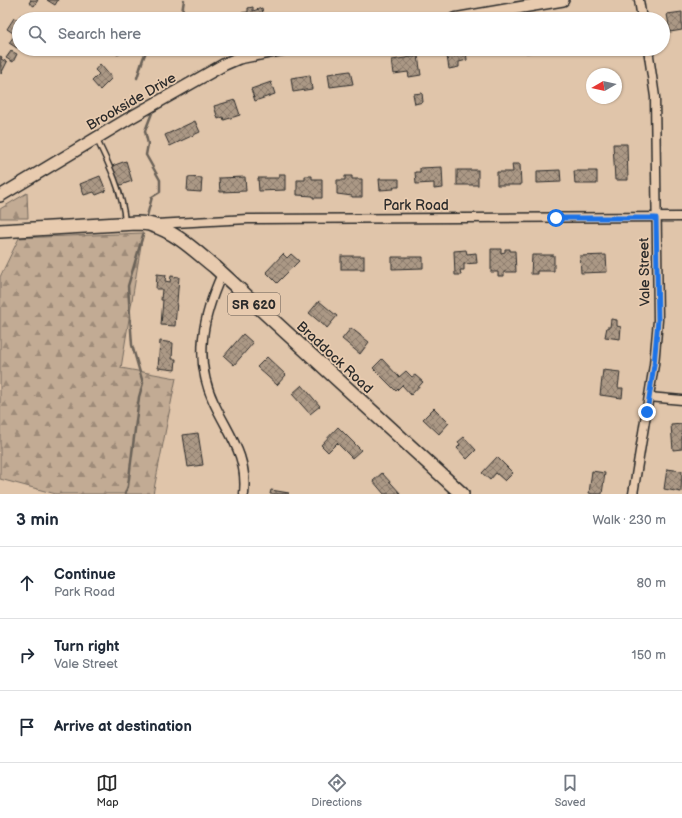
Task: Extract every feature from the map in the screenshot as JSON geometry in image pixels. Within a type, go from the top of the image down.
[{"type":"main road","name":"Braddock Road","points":[[0,231],[125,223],[151,224],[165,230],[179,238],[222,274],[462,494]]},
{"type":"street","points":[[494,12],[563,0]]},
{"type":"street","points":[[639,0],[641,12]]},
{"type":"street","name":"Brookside Drive","points":[[0,196],[96,138],[224,64],[249,56]]},
{"type":"street","name":"Vale Street","points":[[633,494],[649,397],[658,320],[655,97],[649,56]]},
{"type":"street","name":"Park Road","points":[[151,224],[248,219],[682,217]]},
{"type":"street","points":[[222,274],[208,308],[201,347],[203,373],[210,394],[240,453],[244,477],[244,494]]},
{"type":"street","points":[[649,397],[682,400]]},
{"type":"lane","points":[[96,138],[119,195],[125,223]]},
{"type":"green space","points":[[27,193],[28,218],[0,218],[0,209]]},
{"type":"green space","points":[[143,233],[121,368],[176,378],[153,494],[56,494],[0,479],[0,277],[19,238]]},
{"type":"building","points":[[31,0],[38,0],[34,6],[29,3]]},
{"type":"building","points":[[47,0],[58,0],[55,5]]},
{"type":"building","points":[[253,7],[253,11],[262,8],[263,12],[248,12],[248,8]]},
{"type":"building","points":[[682,12],[682,30],[670,32],[670,14]]},
{"type":"building","points":[[12,21],[12,32],[7,29]]},
{"type":"building","points":[[11,51],[12,56],[16,56],[13,62],[6,58]]},
{"type":"building","points":[[0,56],[2,57],[1,59],[7,62],[1,74]]},
{"type":"building","points":[[418,56],[421,75],[409,77],[408,72],[394,74],[392,60]]},
{"type":"building","points":[[447,56],[467,56],[467,60],[459,62],[459,67],[449,69]]},
{"type":"building","points":[[100,64],[112,78],[100,90],[92,81],[99,74],[95,70]]},
{"type":"building","points":[[350,71],[353,84],[330,87],[328,74]]},
{"type":"building","points":[[310,75],[312,89],[293,92],[291,78]]},
{"type":"building","points":[[271,82],[275,94],[255,101],[251,89]]},
{"type":"building","points":[[422,93],[423,102],[415,104],[413,94]]},
{"type":"building","points":[[235,100],[240,115],[224,120],[223,117],[218,119],[214,106]]},
{"type":"building","points":[[195,121],[200,132],[170,146],[165,135]]},
{"type":"building","points":[[613,144],[627,144],[628,180],[615,180]]},
{"type":"building","points":[[126,161],[132,181],[118,186],[112,166]]},
{"type":"building","points":[[512,164],[520,164],[521,185],[497,185],[497,172],[513,172]]},
{"type":"building","points":[[442,167],[443,188],[434,189],[434,183],[416,184],[415,172],[420,172],[420,168]]},
{"type":"building","points":[[457,170],[478,170],[478,185],[457,185]]},
{"type":"building","points":[[560,170],[561,182],[537,183],[537,171]]},
{"type":"building","points":[[574,171],[597,171],[597,184],[575,184]]},
{"type":"building","points":[[279,174],[285,174],[285,190],[259,191],[258,178],[279,178]]},
{"type":"building","points":[[100,176],[106,191],[96,195],[94,192],[84,195],[80,184]]},
{"type":"building","points":[[305,176],[312,176],[312,179],[322,179],[322,198],[297,195],[297,180],[305,180]]},
{"type":"building","points":[[345,176],[352,176],[352,179],[362,179],[362,197],[337,194],[337,180],[345,180]]},
{"type":"building","points":[[188,177],[202,178],[201,192],[187,191]]},
{"type":"building","points":[[245,177],[246,191],[220,192],[219,178]]},
{"type":"building","points":[[379,179],[399,179],[399,187],[380,190]]},
{"type":"building","points":[[491,249],[501,249],[501,253],[505,252],[505,249],[515,251],[516,272],[504,272],[504,276],[498,276],[498,272],[491,272]]},
{"type":"building","points":[[466,250],[467,254],[476,253],[477,263],[464,264],[464,270],[460,270],[461,275],[455,275],[454,251]]},
{"type":"building","points":[[283,254],[287,258],[291,254],[299,261],[277,283],[266,272]]},
{"type":"building","points":[[532,255],[554,255],[554,271],[537,271],[537,274],[531,274]]},
{"type":"building","points":[[606,255],[607,272],[581,273],[580,256]]},
{"type":"building","points":[[341,256],[364,256],[364,269],[341,269]]},
{"type":"building","points":[[392,257],[423,257],[423,268],[392,269]]},
{"type":"building","points":[[157,274],[166,275],[165,281],[170,282],[171,276],[179,277],[175,326],[161,325],[163,300],[161,300],[162,289],[156,289]]},
{"type":"building","points":[[319,301],[337,316],[327,328],[309,313]]},
{"type":"building","points":[[611,319],[617,320],[617,326],[621,327],[620,339],[605,337],[607,327],[610,327]]},
{"type":"building","points":[[351,328],[369,342],[360,354],[342,339]]},
{"type":"building","points":[[243,334],[253,343],[234,365],[224,356]]},
{"type":"building","points":[[160,341],[173,343],[172,359],[176,359],[175,370],[158,368]]},
{"type":"building","points":[[267,357],[286,375],[277,385],[257,367]]},
{"type":"building","points":[[382,359],[399,377],[406,371],[412,377],[415,375],[423,382],[411,395],[402,385],[396,391],[373,368]]},
{"type":"building","points":[[603,370],[620,372],[618,388],[623,388],[622,398],[600,395]]},
{"type":"building","points":[[302,385],[320,406],[310,414],[292,394]]},
{"type":"building","points":[[434,408],[449,423],[439,434],[423,419]]},
{"type":"building","points":[[682,424],[682,449],[673,450],[671,425]]},
{"type":"building","points":[[338,427],[361,450],[352,458],[337,443],[328,452],[321,445]]},
{"type":"building","points":[[198,433],[203,465],[188,467],[183,435]]},
{"type":"building","points":[[464,437],[476,450],[467,459],[457,448],[460,445],[458,442]]},
{"type":"building","points":[[497,457],[513,473],[505,481],[496,473],[490,480],[482,473]]},
{"type":"building","points":[[667,469],[682,471],[681,492],[664,489]]},
{"type":"building","points":[[592,471],[605,473],[602,494],[589,493]]},
{"type":"building","points":[[382,473],[401,494],[384,494],[373,481]]},
{"type":"building","points":[[271,490],[289,493],[270,494]]},
{"type":"waterway","points":[[182,12],[184,0]]},
{"type":"waterway","points":[[137,78],[144,56]]},
{"type":"waterway","points":[[147,216],[152,197],[160,192],[160,180],[146,155],[148,144],[145,131],[152,113]]},
{"type":"waterway","points":[[125,494],[128,486],[139,397],[143,383],[132,345],[128,286],[143,235]]},
{"type":"route","points":[[556,218],[656,218],[658,320],[654,365],[647,412]]}]
